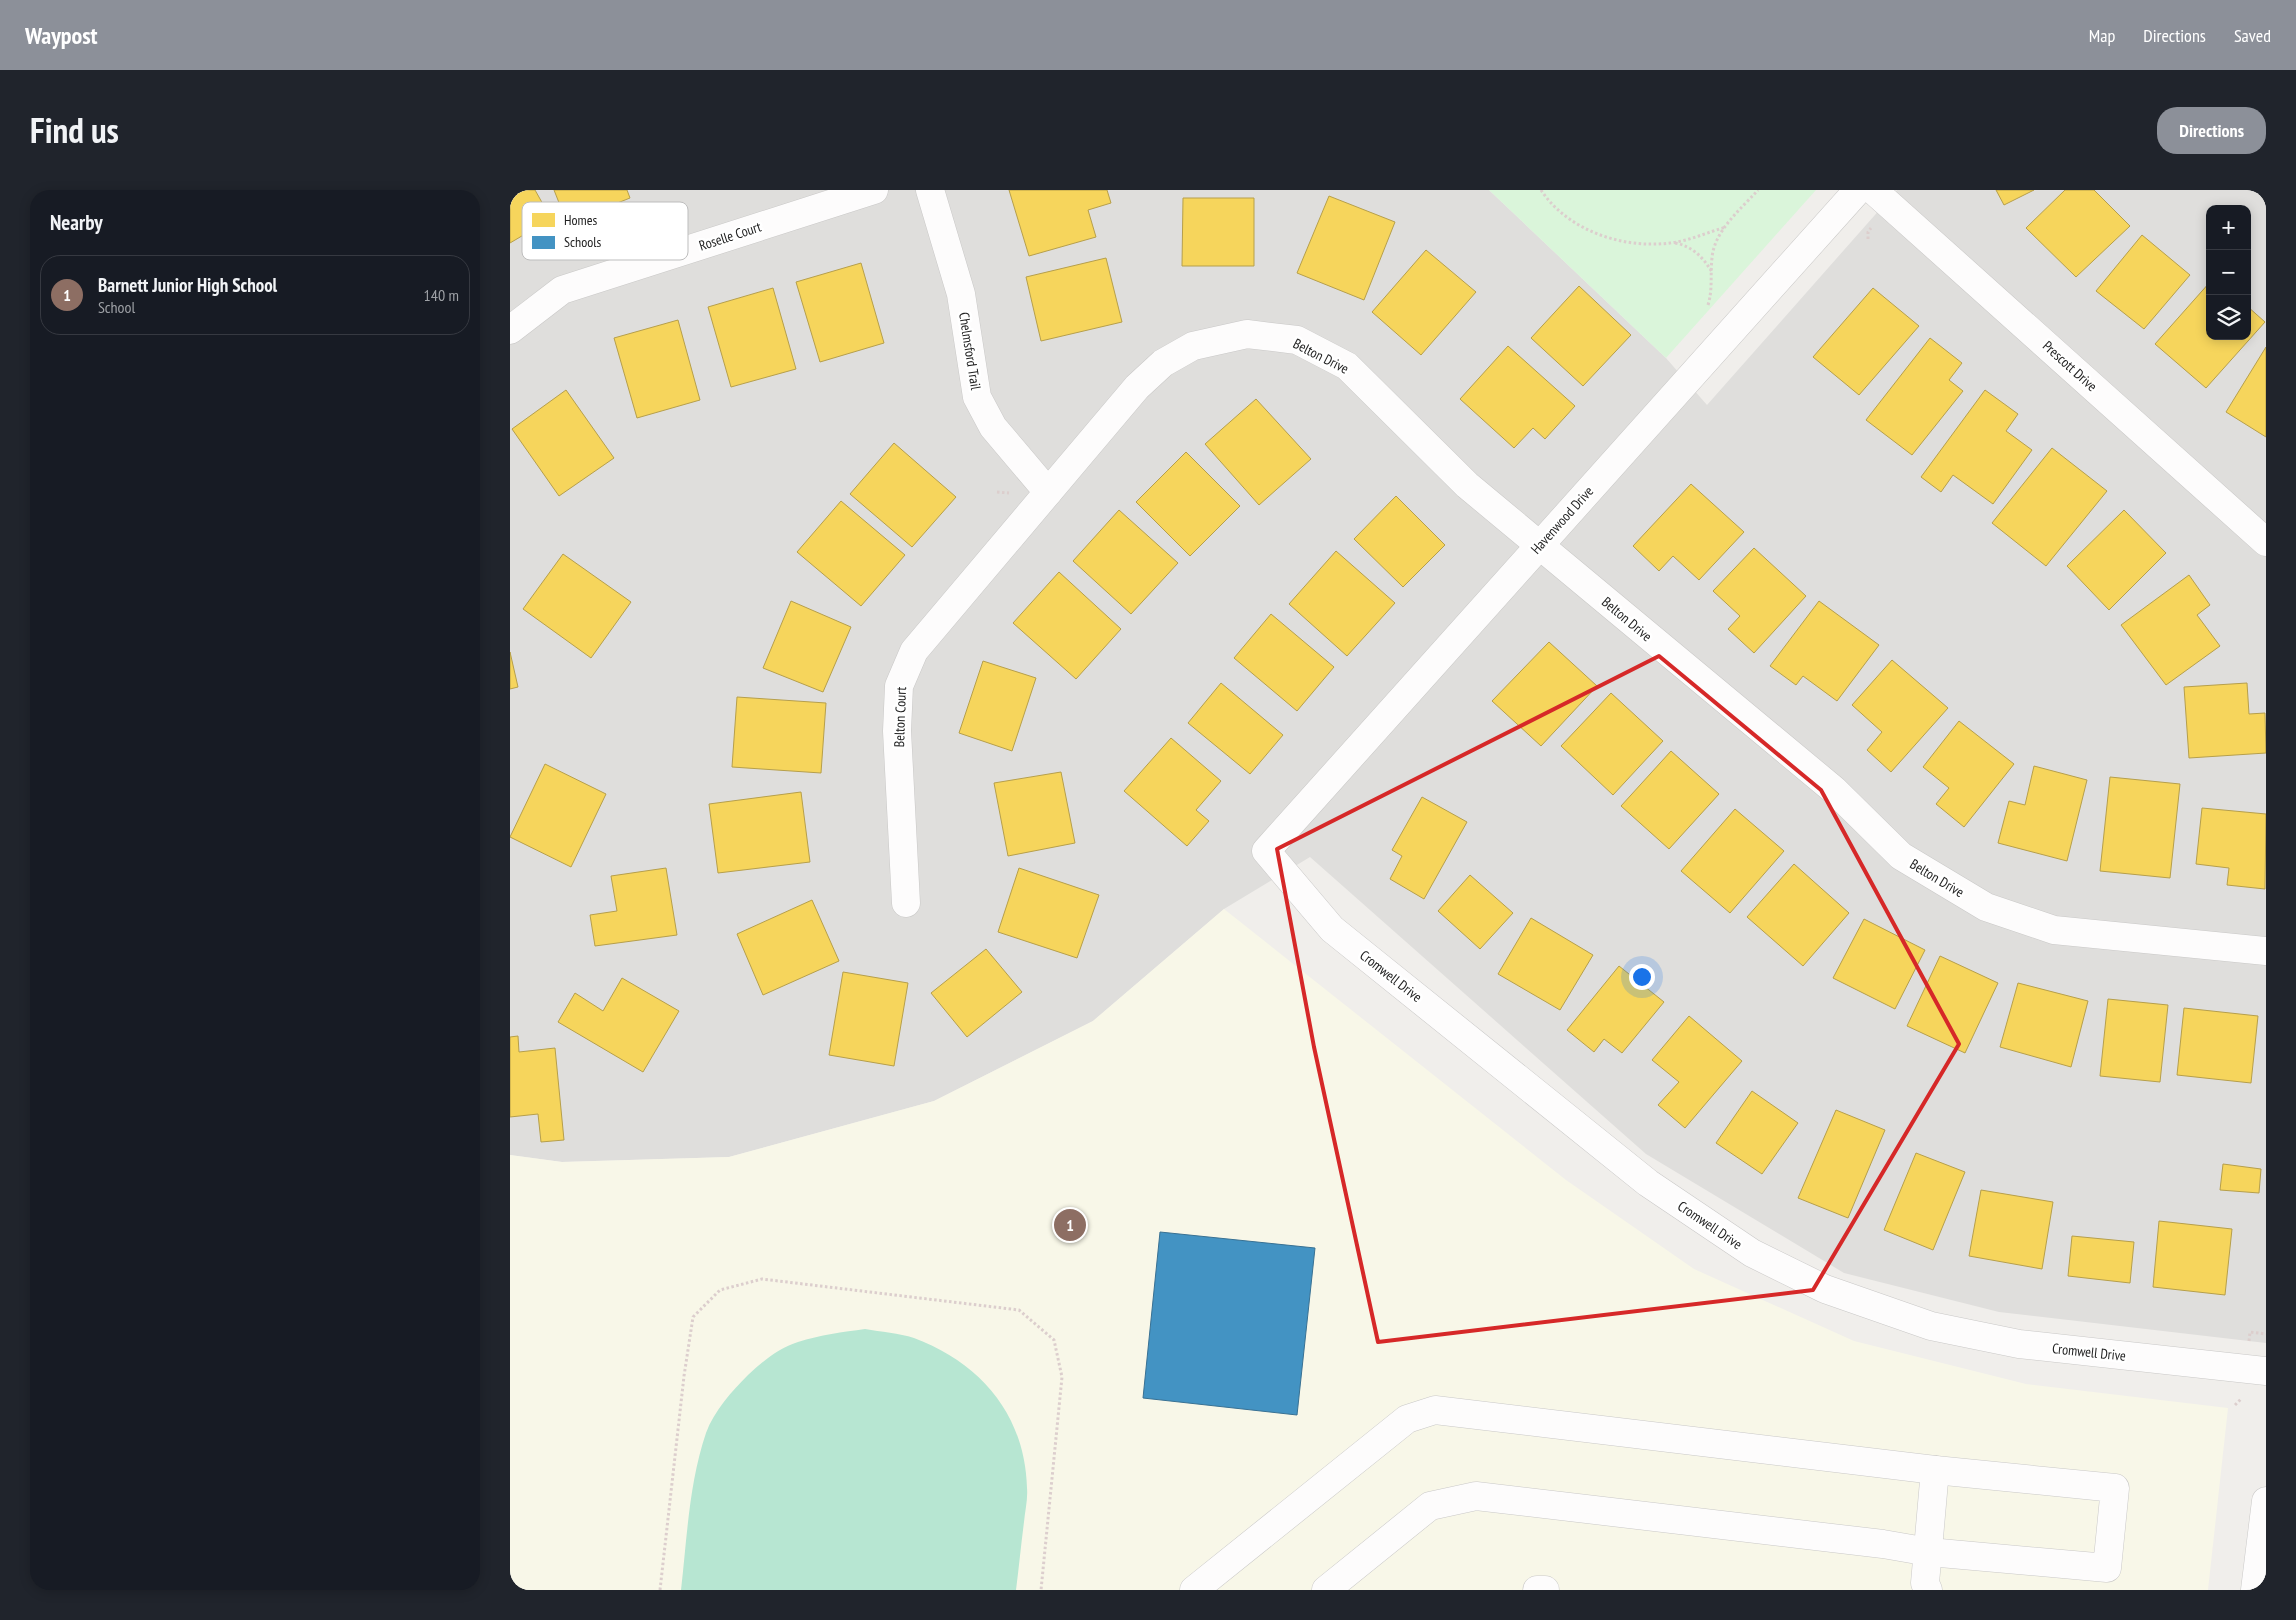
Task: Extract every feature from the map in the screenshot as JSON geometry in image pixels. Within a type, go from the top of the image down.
[{"type":"street","name":"Roselle Court","points":[[688,250],[874,190]]},
{"type":"street","name":"Chelmsford Trail","points":[[930,190],[961,294],[977,397],[993,427],[1048,492]]},
{"type":"street","name":"Havenwood Drive","points":[[1266,851],[1858,190]]},
{"type":"street","name":"Prescott Drive","points":[[1874,190],[2266,542]]},
{"type":"street","name":"Roselle Court","points":[[510,330],[562,290],[656,260]]},
{"type":"street","name":"Belton Drive","points":[[1048,492],[1137,387],[1163,363],[1193,346],[1247,334],[1297,340],[1347,366],[1467,484],[1539,546],[1834,790],[1901,856],[1986,907],[2054,930],[2266,951]]},
{"type":"street","name":"Belton Court","points":[[906,903],[897,731],[899,686],[914,651],[1048,492]]},
{"type":"street","name":"Cromwell Drive","points":[[1266,851],[1332,929],[1648,1183],[1752,1253],[1825,1289],[1931,1326],[2019,1344],[2266,1371]]},
{"type":"street","points":[[1194,1590],[1407,1419],[1435,1410],[1935,1470],[2115,1488],[2107,1568],[1929,1552],[1883,1544],[1476,1496],[1430,1506],[1326,1590]]},
{"type":"street","points":[[1928,1590],[1925,1584],[1935,1470]]},
{"type":"street","points":[[2255,1590],[2266,1501]]},
{"type":"street","points":[[1536,1590],[1545,1590]]},
{"type":"path","points":[[1541,190],[1564,216],[1590,231],[1626,242],[1642,244],[1672,243],[1726,227]]},
{"type":"path","points":[[1708,306],[1712,257],[1717,240],[1758,190]]},
{"type":"path","points":[[1672,243],[1690,248],[1699,254],[1712,273]]},
{"type":"path","points":[[660,1590],[684,1376],[693,1316],[720,1290],[762,1279],[1019,1310],[1054,1340],[1062,1377],[1041,1590]]},
{"type":"path","points":[[2250,1332],[2266,1334]]},
{"type":"highlighted area","points":[[1659,656],[1821,790],[1959,1044],[1813,1290],[1378,1342],[1314,1047],[1277,849]]},
{"type":"shaded area","points":[[510,190],[1489,190],[1666,358],[1707,405],[1897,190],[2266,190],[2266,1343],[1999,1312],[1844,1273],[1646,1154],[1310,857],[1224,909],[1093,1021],[934,1101],[729,1157],[562,1162],[510,1155]]},
{"type":"shaded area","points":[[1224,909],[1566,1180],[1694,1269],[1854,1341],[2026,1384],[2228,1408],[2208,1590],[510,1590],[510,1155],[562,1162],[729,1157],[934,1101],[1093,1021]]},
{"type":"green space","points":[[1489,190],[1816,190],[1666,358]]},
{"type":"green space","points":[[865,1329],[914,1338],[960,1362],[979,1377],[995,1395],[1008,1415],[1018,1437],[1024,1462],[1027,1492],[1016,1590],[681,1590],[689,1511],[696,1471],[706,1433],[719,1409],[748,1375],[778,1351],[815,1337]]},
{"type":"building: Homes","points":[[510,190],[535,190],[542,202],[522,202],[522,236],[510,243]]},
{"type":"building: Homes","points":[[554,190],[627,190],[630,198],[620,202],[559,202]]},
{"type":"building: Homes","points":[[1009,190],[1107,190],[1111,203],[1088,210],[1096,237],[1029,256]]},
{"type":"building: Homes","points":[[1996,190],[2034,190],[2004,205]]},
{"type":"building: Homes","points":[[2065,190],[2094,190],[2130,226],[2076,277],[2026,228]]},
{"type":"building: Homes","points":[[1329,196],[1395,222],[1364,300],[1297,273]]},
{"type":"building: Homes","points":[[1183,198],[1254,198],[1254,266],[1182,266]]},
{"type":"building: Homes","points":[[2142,235],[2190,275],[2144,329],[2096,291]]},
{"type":"building: Homes","points":[[1426,250],[1476,292],[1421,355],[1372,312]]},
{"type":"building: Homes","points":[[1106,258],[1122,322],[1041,341],[1026,277]]},
{"type":"building: Homes","points":[[861,263],[884,343],[820,362],[796,282]]},
{"type":"building: Homes","points":[[1579,286],[1631,335],[1583,386],[1531,338]]},
{"type":"building: Homes","points":[[2206,287],[2206,340],[2249,340],[2206,388],[2155,344]]},
{"type":"building: Homes","points":[[773,288],[796,369],[731,387],[708,307]]},
{"type":"building: Homes","points":[[1873,288],[1919,326],[1859,395],[1813,357]]},
{"type":"building: Homes","points":[[2251,310],[2265,322],[2251,338]]},
{"type":"building: Homes","points":[[678,320],[700,400],[637,418],[614,338]]},
{"type":"building: Homes","points":[[1930,338],[1962,363],[1949,380],[1963,391],[1912,455],[1866,420]]},
{"type":"building: Homes","points":[[1508,346],[1575,406],[1545,439],[1533,428],[1514,448],[1460,399]]},
{"type":"building: Homes","points":[[2266,347],[2266,437],[2226,412]]},
{"type":"building: Homes","points":[[566,390],[614,458],[559,496],[512,429]]},
{"type":"building: Homes","points":[[1985,390],[2018,414],[2006,431],[2032,450],[1993,504],[1953,475],[1941,492],[1921,477]]},
{"type":"building: Homes","points":[[1256,399],[1311,459],[1259,505],[1205,444]]},
{"type":"building: Homes","points":[[894,443],[956,497],[912,547],[850,494]]},
{"type":"building: Homes","points":[[2052,448],[2107,491],[2046,566],[1992,523]]},
{"type":"building: Homes","points":[[1186,452],[1240,506],[1190,556],[1136,502]]},
{"type":"building: Homes","points":[[1691,484],[1744,532],[1699,580],[1673,556],[1659,571],[1633,546]]},
{"type":"building: Homes","points":[[1396,496],[1445,545],[1403,587],[1354,539]]},
{"type":"building: Homes","points":[[841,501],[905,555],[861,606],[797,552]]},
{"type":"building: Homes","points":[[1119,510],[1178,563],[1131,614],[1073,561]]},
{"type":"building: Homes","points":[[2124,510],[2166,553],[2109,610],[2067,566]]},
{"type":"building: Homes","points":[[1754,548],[1806,596],[1754,653],[1728,629],[1740,616],[1713,591]]},
{"type":"building: Homes","points":[[1336,551],[1395,603],[1347,656],[1289,604]]},
{"type":"building: Homes","points":[[563,554],[631,602],[591,658],[523,609]]},
{"type":"building: Homes","points":[[1059,572],[1121,629],[1076,679],[1013,623]]},
{"type":"building: Homes","points":[[2189,575],[2210,605],[2197,615],[2220,646],[2166,685],[2121,625]]},
{"type":"building: Homes","points":[[791,601],[851,627],[823,692],[763,668]]},
{"type":"building: Homes","points":[[1819,601],[1879,645],[1837,701],[1803,676],[1796,685],[1770,666]]},
{"type":"building: Homes","points":[[1271,614],[1334,667],[1297,711],[1234,658]]},
{"type":"building: Homes","points":[[1549,642],[1597,686],[1541,746],[1492,701]]},
{"type":"building: Homes","points":[[510,652],[518,687],[510,689]]},
{"type":"building: Homes","points":[[1892,660],[1948,708],[1891,772],[1867,750],[1882,732],[1852,705]]},
{"type":"building: Homes","points":[[983,661],[1036,678],[1012,751],[959,733]]},
{"type":"building: Homes","points":[[1221,683],[1283,735],[1250,774],[1188,723]]},
{"type":"building: Homes","points":[[2247,683],[2249,714],[2265,713],[2266,753],[2189,758],[2184,687]]},
{"type":"building: Homes","points":[[1611,693],[1663,741],[1613,795],[1561,746]]},
{"type":"building: Homes","points":[[737,697],[826,703],[821,773],[732,767]]},
{"type":"building: Homes","points":[[1959,721],[2014,764],[1964,827],[1936,804],[1949,788],[1923,767]]},
{"type":"building: Homes","points":[[1171,738],[1221,781],[1196,810],[1209,821],[1187,846],[1124,791]]},
{"type":"building: Homes","points":[[1671,751],[1719,794],[1669,849],[1621,806]]},
{"type":"building: Homes","points":[[545,764],[606,794],[571,867],[510,837]]},
{"type":"building: Homes","points":[[2034,766],[2087,780],[2067,861],[1998,843],[2009,801],[2025,805]]},
{"type":"building: Homes","points":[[1061,772],[1075,843],[1008,856],[994,783]]},
{"type":"building: Homes","points":[[2110,777],[2180,784],[2170,878],[2100,871]]},
{"type":"building: Homes","points":[[801,792],[810,862],[718,873],[709,804]]},
{"type":"building: Homes","points":[[1422,797],[1467,822],[1424,899],[1390,879],[1402,856],[1392,850]]},
{"type":"building: Homes","points":[[2202,808],[2266,814],[2265,889],[2227,885],[2229,868],[2196,864]]},
{"type":"building: Homes","points":[[1735,809],[1784,851],[1730,913],[1681,871]]},
{"type":"building: Homes","points":[[1794,864],[1849,913],[1803,966],[1747,917]]},
{"type":"building: Homes","points":[[666,868],[677,935],[595,946],[590,915],[617,911],[611,876]]},
{"type":"building: Homes","points":[[1019,868],[1099,895],[1077,958],[998,932]]},
{"type":"building: Homes","points":[[1470,875],[1513,913],[1480,949],[1438,911]]},
{"type":"building: Homes","points":[[812,900],[839,961],[763,995],[737,934]]},
{"type":"building: Homes","points":[[1531,918],[1593,955],[1560,1010],[1498,974]]},
{"type":"building: Homes","points":[[1864,919],[1925,950],[1895,1009],[1833,978]]},
{"type":"building: Homes","points":[[986,949],[1022,992],[967,1037],[931,993]]},
{"type":"building: Homes","points":[[1940,956],[1998,983],[1965,1053],[1907,1026]]},
{"type":"building: Homes","points":[[1619,966],[1664,1002],[1622,1053],[1604,1039],[1594,1052],[1567,1030]]},
{"type":"building: Homes","points":[[843,972],[908,983],[894,1066],[829,1055]]},
{"type":"building: Homes","points":[[622,978],[679,1011],[643,1072],[558,1022],[575,993],[603,1011]]},
{"type":"building: Homes","points":[[2018,983],[2088,1001],[2071,1067],[2000,1047]]},
{"type":"building: Homes","points":[[2108,999],[2168,1005],[2160,1082],[2100,1076]]},
{"type":"building: Homes","points":[[2184,1008],[2258,1016],[2251,1083],[2177,1075]]},
{"type":"building: Homes","points":[[1689,1016],[1742,1061],[1685,1128],[1658,1105],[1679,1082],[1652,1060]]},
{"type":"building: Homes","points":[[518,1036],[519,1052],[555,1048],[564,1140],[541,1142],[538,1114],[510,1117],[510,1037]]},
{"type":"building: Homes","points":[[1752,1091],[1798,1123],[1762,1174],[1716,1143]]},
{"type":"building: Homes","points":[[1836,1110],[1885,1130],[1848,1218],[1798,1198]]},
{"type":"building: Homes","points":[[1916,1153],[1965,1172],[1933,1250],[1884,1230]]},
{"type":"building: Homes","points":[[2223,1164],[2261,1169],[2259,1193],[2220,1190]]},
{"type":"building: Homes","points":[[1981,1190],[2053,1202],[2042,1269],[1969,1256]]},
{"type":"building: Homes","points":[[2159,1221],[2232,1229],[2225,1295],[2153,1287]]},
{"type":"building: Homes","points":[[2072,1236],[2134,1242],[2130,1283],[2068,1276]]},
{"type":"building: Schools","points":[[1160,1232],[1315,1248],[1297,1415],[1143,1398]]},
{"type":"place","name":"Barnett Junior High School","points":[[1070,1225]]}]
